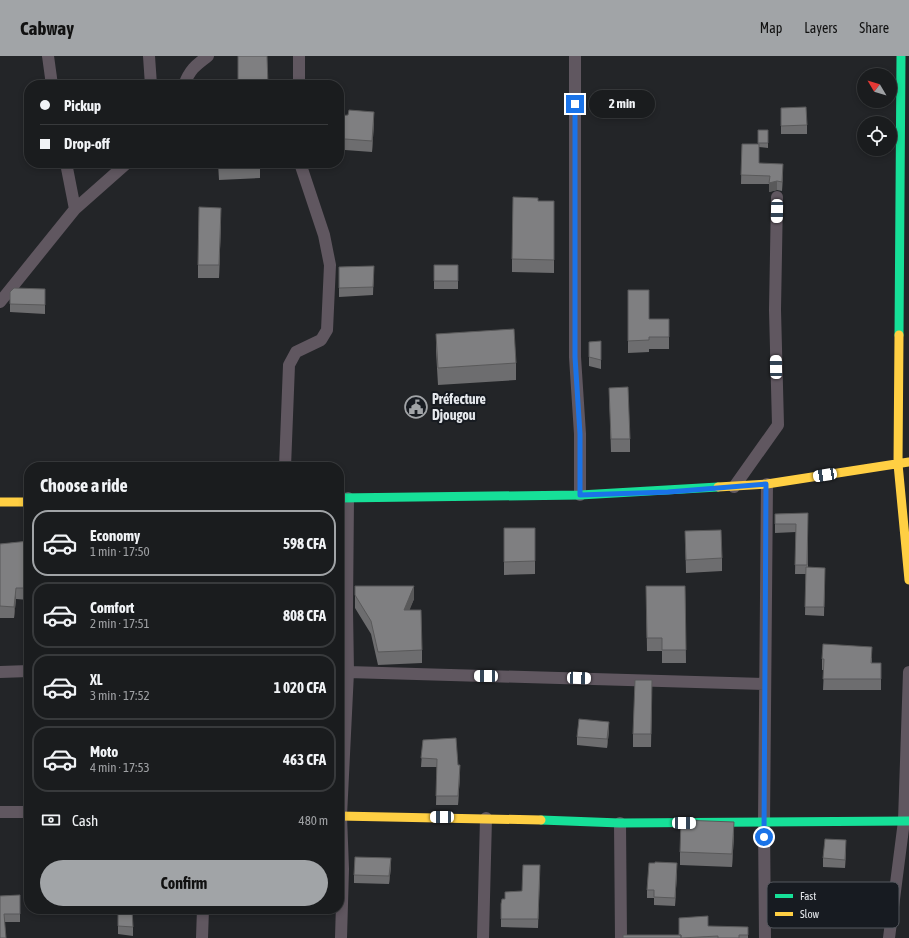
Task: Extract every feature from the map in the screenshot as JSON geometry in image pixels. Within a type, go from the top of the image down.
[{"type":"street","points":[[48,56],[51,80]]},
{"type":"street","points":[[149,56],[151,80]]},
{"type":"street","points":[[186,80],[190,72],[196,65],[208,56]]},
{"type":"street","points":[[299,56],[299,80]]},
{"type":"street","points":[[574,56],[575,357],[580,434],[580,495]]},
{"type":"street","points":[[901,56],[898,464],[909,580]]},
{"type":"street","points":[[67,168],[75,208]]},
{"type":"street","points":[[0,302],[75,208],[121,168]]},
{"type":"street","points":[[285,462],[289,365],[296,352],[321,340],[327,330],[330,266],[324,235],[302,168]]},
{"type":"street","points":[[734,487],[778,425],[775,310],[777,197]]},
{"type":"street","points":[[344,744],[348,672],[344,498],[580,495],[668,492],[766,484],[909,462]]},
{"type":"street","points":[[765,938],[764,684],[766,484]]},
{"type":"street","points":[[0,502],[24,502]]},
{"type":"street","points":[[0,672],[24,671]]},
{"type":"street","points":[[348,672],[764,684]]},
{"type":"street","points":[[898,882],[907,821],[909,672]]},
{"type":"street","points":[[0,812],[24,812]]},
{"type":"street","points":[[344,816],[486,818],[620,823],[907,821]]},
{"type":"street","points":[[483,938],[486,818]]},
{"type":"street","points":[[620,823],[620,938]]},
{"type":"street","points":[[202,938],[203,914]]},
{"type":"street","points":[[341,938],[342,914]]},
{"type":"street","points":[[890,938],[891,928]]},
{"type":"building","points":[[238,56],[267,56],[268,80],[238,80]]},
{"type":"building","points":[[806,107],[807,125],[781,126],[781,108]]},
{"type":"building","points":[[349,110],[374,112],[372,141],[344,139],[344,115],[348,115]]},
{"type":"building","points":[[758,130],[768,130],[768,143],[758,143]]},
{"type":"building","points":[[742,144],[759,144],[759,163],[783,164],[782,182],[777,181],[769,183],[770,176],[741,175]]},
{"type":"building","points":[[513,197],[538,198],[538,201],[554,201],[554,260],[512,259]]},
{"type":"building","points":[[199,207],[221,208],[219,265],[198,265]]},
{"type":"building","points":[[434,265],[458,265],[458,281],[434,281]]},
{"type":"building","points":[[374,266],[373,287],[339,288],[339,267]]},
{"type":"building","points":[[14,288],[45,289],[45,305],[10,304],[10,292]]},
{"type":"building","points":[[628,290],[649,290],[649,319],[669,319],[669,337],[649,337],[649,340],[628,341]]},
{"type":"building","points":[[514,329],[516,363],[438,368],[436,334]]},
{"type":"building","points":[[601,341],[601,360],[589,357],[589,342]]},
{"type":"building","points":[[628,387],[630,439],[611,439],[609,388]]},
{"type":"building","points":[[808,513],[807,565],[795,565],[796,524],[775,524],[775,514]]},
{"type":"building","points":[[504,528],[535,528],[535,561],[504,562]]},
{"type":"building","points":[[721,530],[722,558],[686,560],[685,531]]},
{"type":"building","points":[[24,542],[24,588],[16,588],[14,607],[0,606],[0,544]]},
{"type":"building","points":[[806,567],[825,568],[824,607],[805,607]]},
{"type":"building","points":[[355,586],[414,586],[404,610],[421,610],[422,650],[378,652],[371,621],[355,595]]},
{"type":"building","points":[[646,586],[685,586],[686,650],[662,650],[662,638],[647,638]]},
{"type":"building","points":[[823,644],[872,647],[871,663],[881,663],[881,679],[823,679]]},
{"type":"building","points":[[635,680],[652,680],[651,734],[633,734]]},
{"type":"building","points":[[579,719],[609,722],[607,739],[577,737]]},
{"type":"building","points":[[456,738],[458,765],[460,765],[458,796],[436,796],[437,759],[421,758],[423,740]]},
{"type":"building","points":[[681,820],[734,822],[732,854],[680,852]]},
{"type":"building","points":[[825,839],[846,840],[845,860],[823,858]]},
{"type":"building","points":[[355,857],[391,858],[389,876],[354,875]]},
{"type":"building","points":[[649,863],[677,863],[675,898],[654,897],[654,890],[647,890]]},
{"type":"building","points":[[523,865],[540,865],[538,919],[501,919],[501,904],[502,899],[505,899],[505,892],[522,891]]},
{"type":"building","points":[[20,895],[20,914],[4,914],[6,938],[0,938],[0,896]]},
{"type":"building","points":[[118,914],[132,914],[133,927],[118,926]]},
{"type":"building","points":[[708,916],[708,926],[748,927],[748,935],[739,935],[739,938],[718,938],[718,936],[681,938],[681,935],[679,935],[679,918]]},
{"type":"building","points":[[623,935],[681,935],[681,938],[623,938]]},
{"type":"traffic: fast","points":[[899,335],[901,56]]},
{"type":"traffic: fast","points":[[344,498],[580,495],[718,487]]},
{"type":"traffic: fast","points":[[541,820],[620,823],[909,821]]},
{"type":"traffic: slow","points":[[899,335],[898,464],[909,580]]},
{"type":"traffic: slow","points":[[718,487],[767,484],[909,462]]},
{"type":"traffic: slow","points":[[0,502],[24,502]]},
{"type":"traffic: slow","points":[[344,816],[541,820]]},
{"type":"place","name":"Préfecture Djougou","points":[[416,407]]},
{"type":"route","points":[[575,104],[575,357],[580,434],[580,495],[668,492],[766,484],[764,837]]}]
